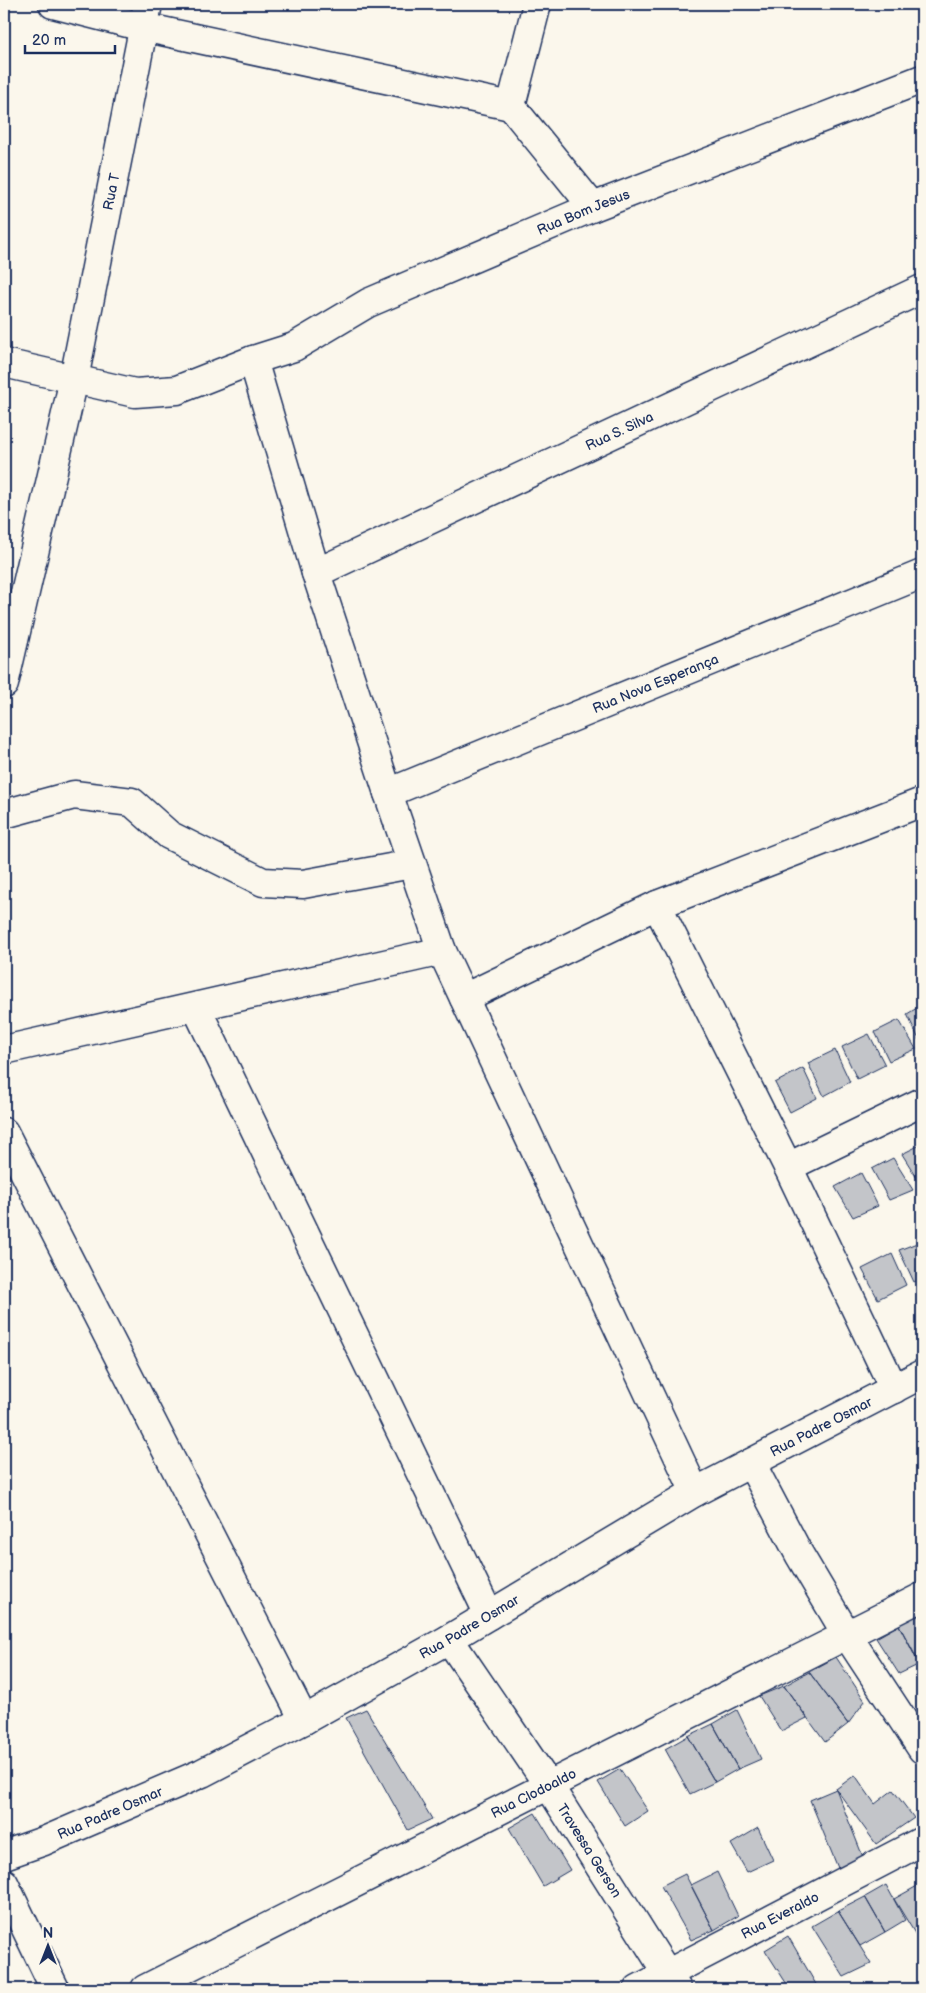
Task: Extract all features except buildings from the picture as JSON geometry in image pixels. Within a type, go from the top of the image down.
[{"type":"street","points":[[53,4],[146,15],[511,106],[593,206]]},
{"type":"street","points":[[511,106],[536,4]]},
{"type":"street","name":"Rua T","points":[[4,684],[74,379],[146,15]]},
{"type":"street","name":"Rua Bom Jesus","points":[[4,363],[135,392],[176,390],[253,360],[294,347],[368,303],[593,206],[922,79]]},
{"type":"street","name":"Rua S. Silva","points":[[316,573],[922,289]]},
{"type":"street","points":[[253,360],[316,573],[442,951],[695,1492]]},
{"type":"street","name":"Rua Nova Esperança","points":[[388,793],[922,574]]},
{"type":"street","points":[[4,814],[74,795],[132,802],[169,835],[263,882],[303,884],[412,864]]},
{"type":"street","points":[[464,998],[657,904],[922,802]]},
{"type":"street","points":[[657,904],[788,1167],[894,1389]]},
{"type":"street","points":[[4,1050],[442,951]]},
{"type":"street","points":[[196,1007],[489,1616]]},
{"type":"street","points":[[788,1167],[922,1102]]},
{"type":"street","points":[[4,1132],[304,1720]]},
{"type":"street","name":"Rua Padre Osmar","points":[[4,1855],[44,1841],[202,1773],[304,1720],[489,1616],[695,1492],[922,1374]]},
{"type":"street","points":[[751,1463],[799,1554],[847,1635],[922,1749]]},
{"type":"street","name":"Rua Clodoaldo","points":[[145,1989],[922,1597]]},
{"type":"street","name":"Travessa Gerson","points":[[449,1639],[549,1786],[672,1981]]},
{"type":"street","name":"Rua Everaldo","points":[[638,1989],[672,1981],[922,1841]]},
{"type":"street","points":[[4,1884],[55,1989]]}]
